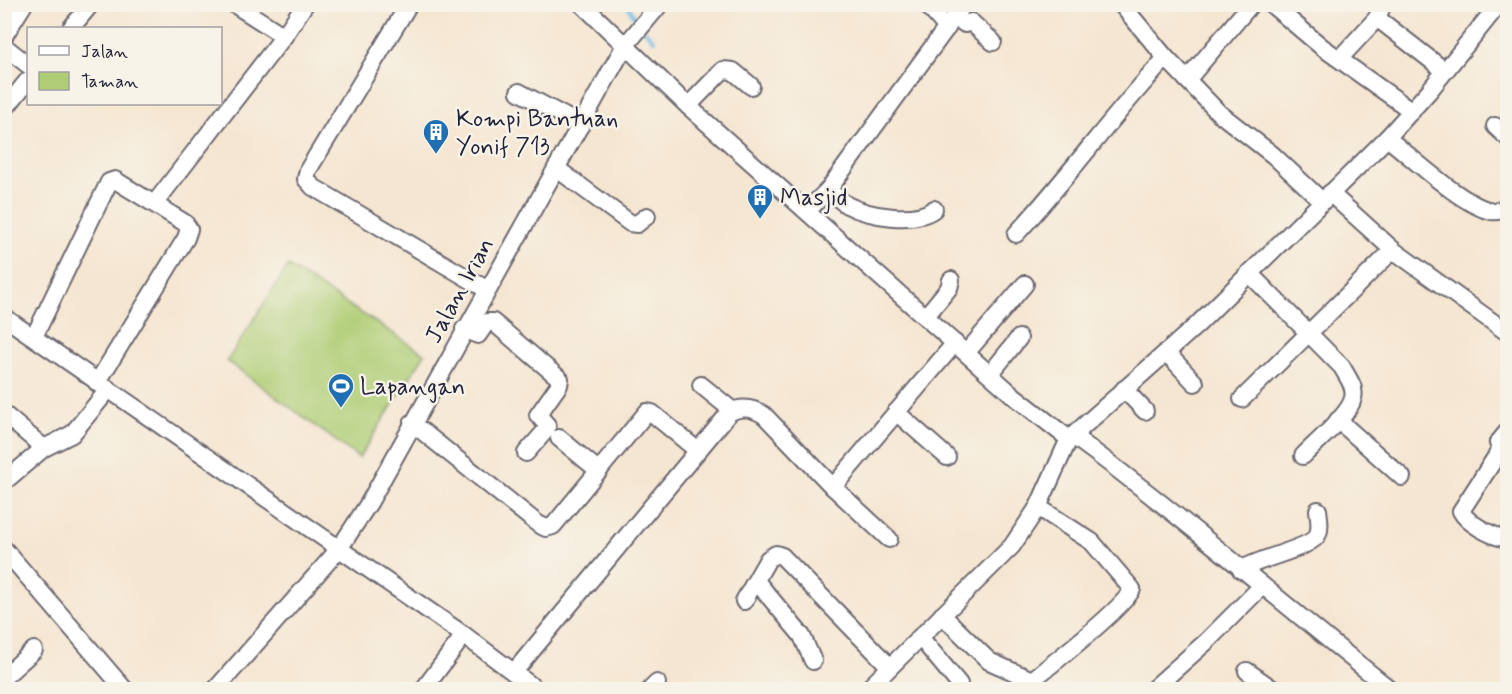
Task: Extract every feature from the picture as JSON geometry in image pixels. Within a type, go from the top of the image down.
[{"type":"street","points":[[4,36],[24,4]]},
{"type":"street","points":[[72,27],[91,4]]},
{"type":"street","points":[[234,4],[284,36]]},
{"type":"street","points":[[155,203],[284,36],[305,4]]},
{"type":"street","points":[[409,4],[308,170],[306,179],[313,187],[486,289]]},
{"type":"street","points":[[582,4],[629,41],[1014,396],[1179,515],[1261,587],[1391,690]]},
{"type":"street","name":"Jalan Irian","points":[[215,690],[339,549],[369,503],[486,289],[629,41],[660,4]]},
{"type":"street","points":[[926,4],[955,16],[965,24],[970,21],[993,42]]},
{"type":"street","points":[[1121,4],[1166,58],[1219,113],[1393,250],[1508,333]]},
{"type":"street","points":[[1187,80],[1251,4]]},
{"type":"street","points":[[1271,4],[1316,42],[1340,57],[1412,111]]},
{"type":"street","points":[[873,688],[889,666],[1012,546],[1038,507],[1071,437],[1166,352],[1387,138],[1412,111],[1499,4]]},
{"type":"street","points":[[1340,57],[1380,11],[1445,71]]},
{"type":"street","points":[[809,208],[827,192],[955,16]]},
{"type":"street","points":[[4,46],[27,64]]},
{"type":"street","points":[[1016,234],[1068,176],[1122,105],[1166,58]]},
{"type":"street","points":[[692,100],[710,81],[727,70],[733,71],[751,86]]},
{"type":"street","points":[[4,110],[27,81]]},
{"type":"street","points":[[519,92],[581,125]]},
{"type":"street","points":[[1495,126],[1508,138]]},
{"type":"street","points":[[1387,138],[1469,202],[1490,211],[1498,212],[1508,207]]},
{"type":"street","points":[[556,168],[630,224],[637,224],[647,216]]},
{"type":"street","points":[[4,482],[44,448],[72,434],[103,386],[188,233],[185,223],[115,180],[109,182],[34,337]]},
{"type":"street","points":[[827,192],[850,206],[900,218],[923,216],[934,209]]},
{"type":"street","points":[[1242,399],[1393,250]]},
{"type":"street","points":[[1249,273],[1310,332],[1342,368],[1352,385],[1353,398],[1338,420],[1303,456]]},
{"type":"street","points":[[926,316],[949,288],[951,280]]},
{"type":"street","points":[[833,487],[896,412],[1025,284]]},
{"type":"street","points":[[4,317],[464,635],[537,690]]},
{"type":"street","points":[[464,329],[478,335],[487,322],[493,322],[560,379],[559,385],[538,415],[547,425],[547,429],[526,453]]},
{"type":"street","points":[[991,373],[1019,338]]},
{"type":"street","points":[[1166,352],[1195,383]]},
{"type":"street","points":[[701,385],[733,411]]},
{"type":"street","points":[[1124,389],[1145,411]]},
{"type":"street","points":[[513,672],[733,411],[751,409],[764,415],[833,487],[889,539]]},
{"type":"street","points":[[412,423],[542,527],[553,526],[647,412],[652,413],[698,451]]},
{"type":"street","points":[[896,412],[947,457]]},
{"type":"street","points":[[4,414],[44,448]]},
{"type":"street","points":[[1338,420],[1402,477]]},
{"type":"street","points":[[1508,431],[1498,443],[1504,451],[1461,511],[1466,518],[1494,535],[1503,538],[1508,535]]},
{"type":"street","points":[[559,438],[599,471]]},
{"type":"street","points":[[942,615],[989,661],[1034,685],[1129,596],[1132,589],[1092,542],[1038,507]]},
{"type":"street","points":[[1241,570],[1252,562],[1305,545],[1315,538],[1320,525],[1318,510]]},
{"type":"street","points":[[5,550],[125,690]]},
{"type":"street","points":[[744,601],[772,556],[779,554],[889,666]]},
{"type":"street","points":[[757,582],[802,636],[813,661]]},
{"type":"street","points":[[1152,690],[1203,645],[1261,587]]},
{"type":"street","points":[[423,690],[464,635]]},
{"type":"street","points":[[920,637],[959,684]]},
{"type":"street","points":[[4,677],[34,650]]},
{"type":"street","points":[[1247,670],[1274,690]]},
{"type":"green space","name":"Lapangan","points":[[288,266],[425,354],[359,458],[227,361]]},
{"type":"waterway","points":[[627,4],[637,22]]},
{"type":"waterway","points":[[644,30],[654,40]]},
{"type":"place","name":"Kompi Bantuan Yonif 713","points":[[436,155]]},
{"type":"place","name":"Masjid","points":[[760,220]]},
{"type":"place","name":"Lapangan","points":[[341,409]]}]
